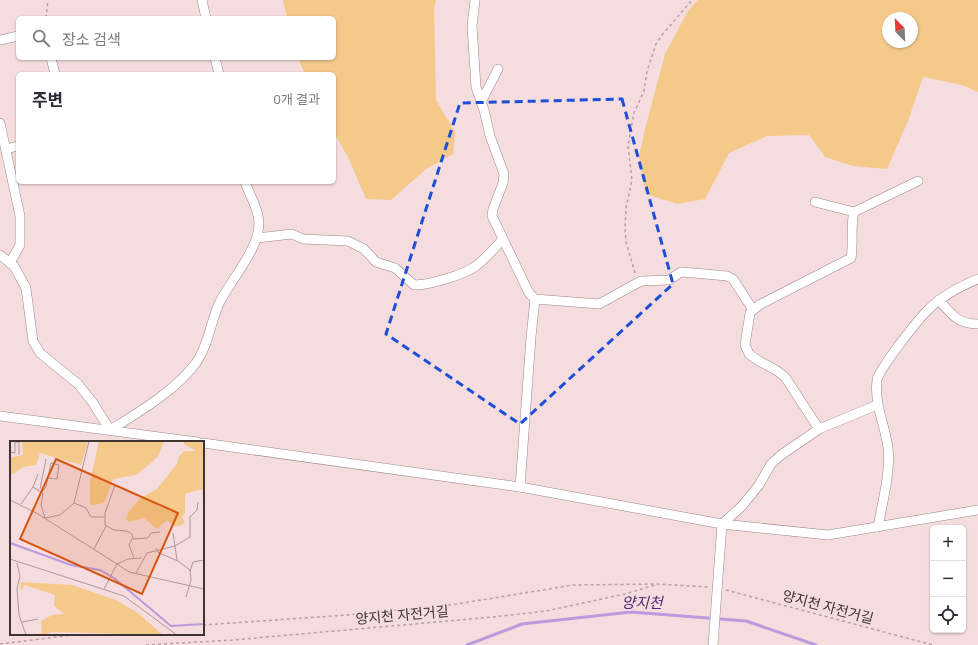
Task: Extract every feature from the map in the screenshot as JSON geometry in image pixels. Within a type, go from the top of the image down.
[{"type":"street","points":[[202,0],[206,16]]},
{"type":"street","points":[[475,0],[472,26],[476,87],[484,110],[490,136],[504,174],[503,183],[493,208],[492,216],[529,293],[536,299],[599,304],[638,282],[669,280],[682,272],[727,276],[733,279],[753,310]]},
{"type":"street","points":[[0,40],[16,36]]},
{"type":"street","points":[[52,60],[54,72]]},
{"type":"street","points":[[216,60],[218,72]]},
{"type":"street","points":[[481,102],[498,69]]},
{"type":"street","points":[[0,123],[20,216],[20,245],[10,263]]},
{"type":"street","points":[[6,148],[16,146]]},
{"type":"street","points":[[815,202],[854,212],[918,181]]},
{"type":"street","points":[[110,430],[144,409],[177,383],[196,362],[209,336],[218,306],[255,244],[259,228],[258,216],[246,184]]},
{"type":"street","points":[[819,429],[784,378],[776,370],[759,362],[749,354],[745,345],[750,313],[758,305],[851,258],[853,246],[852,221],[854,212]]},
{"type":"street","points":[[256,238],[292,234],[303,239],[348,241],[364,249],[376,262],[395,268],[414,285],[425,285],[458,274],[476,266],[503,239]]},
{"type":"street","points":[[0,255],[14,266],[26,288],[33,341],[40,353],[78,384],[93,403],[110,430]]},
{"type":"street","points":[[878,527],[888,467],[888,448],[877,405],[877,378],[891,356],[929,309],[939,300],[978,279]]},
{"type":"street","points":[[520,488],[531,337],[536,299]]},
{"type":"street","points":[[939,300],[959,321],[970,324],[978,324]]},
{"type":"street","points":[[713,645],[722,524],[742,506],[759,485],[771,464],[781,455],[819,429],[877,405]]},
{"type":"street","points":[[0,416],[191,441]]},
{"type":"street","points":[[204,443],[520,488],[722,524],[828,535],[978,510]]},
{"type":"path","points":[[46,16],[48,0]]},
{"type":"path","points":[[638,282],[626,242],[625,229],[626,208],[632,180],[629,150],[634,113],[644,91],[647,71],[656,44],[692,0]]},
{"type":"path","name":"양지천 자전거길","points":[[146,645],[233,640],[546,611],[625,594],[657,584]]},
{"type":"path","name":"양지천 자전거길","points":[[204,625],[347,615],[456,604],[572,585],[657,584],[718,592],[933,645]]},
{"type":"path","points":[[0,644],[72,635]]},
{"type":"highlighted area","points":[[622,99],[673,284],[520,424],[386,334],[460,103]]},
{"type":"shaded area","points":[[283,0],[436,0],[434,8],[436,100],[455,132],[453,154],[426,169],[391,200],[366,199],[348,157],[336,136],[336,72],[304,72],[299,60],[336,60],[336,16],[287,16]]},
{"type":"shaded area","points":[[698,0],[978,0],[978,92],[962,85],[923,77],[908,121],[887,169],[853,166],[825,157],[809,135],[767,136],[729,153],[705,199],[677,204],[646,194],[639,156],[665,54],[688,11]]},
{"type":"waterway","name":"양지천","points":[[467,645],[522,624],[631,612],[746,621],[816,645]]}]
